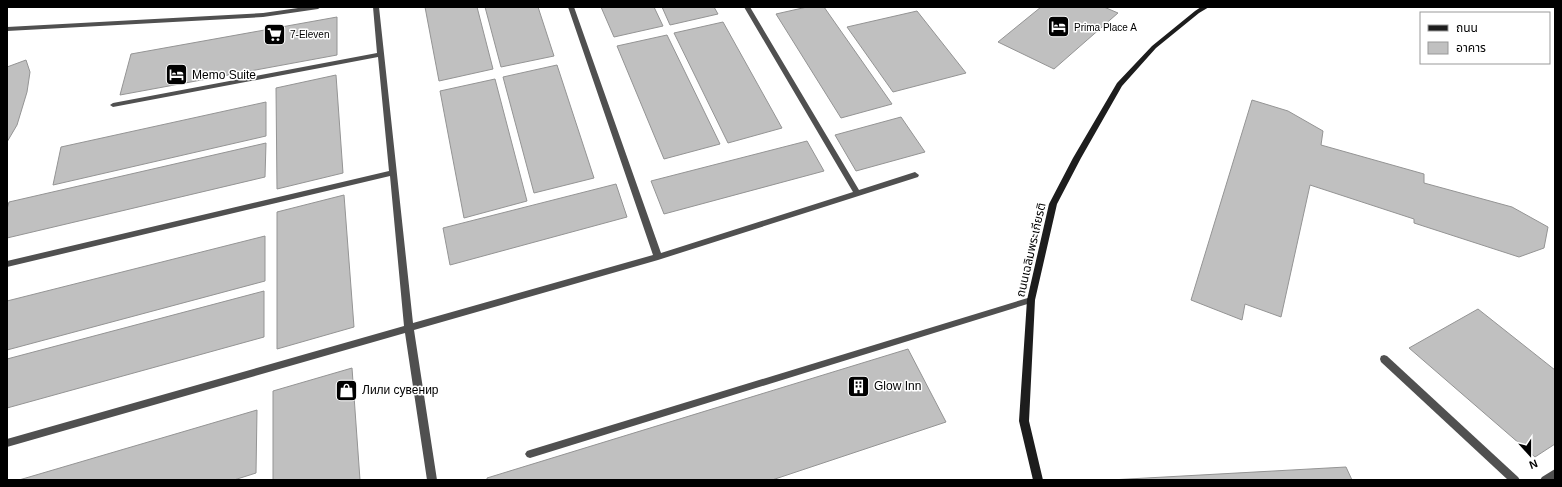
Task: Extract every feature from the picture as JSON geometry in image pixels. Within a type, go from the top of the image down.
[{"type":"main road","name":"ถนนเฉลิมพระเกียรติ","points":[[1038,480],[1024,421],[1031,300],[1053,204],[1076,158],[1119,85],[1154,47],[1197,12],[1206,7]]},
{"type":"street","points":[[7,29],[263,15],[318,7]]},
{"type":"street","points":[[376,7],[410,329],[432,480]]},
{"type":"street","points":[[571,7],[658,257]]},
{"type":"street","points":[[747,7],[857,193]]},
{"type":"street","points":[[113,105],[381,54]]},
{"type":"street","points":[[7,264],[393,173]]},
{"type":"street","points":[[7,443],[658,257],[915,175]]},
{"type":"street","points":[[530,454],[1031,300]]},
{"type":"street","points":[[1384,358],[1516,480]]},
{"type":"street","points":[[1546,480],[1555,474]]},
{"type":"building","points":[[425,7],[477,7],[493,69],[439,81]]},
{"type":"building","points":[[485,7],[538,7],[554,56],[501,67]]},
{"type":"building","points":[[601,7],[654,7],[663,26],[614,37]]},
{"type":"building","points":[[662,7],[714,7],[718,14],[670,25]]},
{"type":"building","points":[[807,7],[824,7],[892,104],[841,118],[776,14]]},
{"type":"building","name":"Prima Place A","points":[[1041,7],[1104,7],[1118,13],[1054,69],[998,42]]},
{"type":"building","points":[[917,11],[966,73],[893,92],[847,27]]},
{"type":"building","name":"Memo Suite","points":[[337,17],[337,55],[120,95],[131,54]]},
{"type":"building","points":[[723,22],[782,128],[728,143],[674,33]]},
{"type":"building","points":[[667,35],[720,144],[664,159],[617,46]]},
{"type":"building","points":[[26,60],[30,72],[27,92],[17,125],[7,142],[7,67]]},
{"type":"building","points":[[557,65],[594,178],[534,193],[503,77]]},
{"type":"building","points":[[336,75],[343,173],[277,189],[276,88]]},
{"type":"building","points":[[495,79],[527,201],[464,218],[440,91]]},
{"type":"building","points":[[1252,100],[1288,111],[1323,131],[1321,145],[1424,174],[1424,183],[1512,207],[1548,227],[1544,248],[1519,257],[1414,223],[1414,219],[1310,185],[1281,317],[1245,304],[1242,320],[1191,300]]},
{"type":"building","points":[[266,102],[266,136],[53,185],[61,147]]},
{"type":"building","points":[[901,117],[925,152],[856,171],[835,135]]},
{"type":"building","points":[[807,141],[824,171],[664,214],[651,181]]},
{"type":"building","points":[[266,143],[265,177],[7,238],[7,209],[9,202]]},
{"type":"building","points":[[616,184],[627,217],[450,265],[443,228]]},
{"type":"building","points":[[344,195],[354,327],[277,349],[277,212]]},
{"type":"building","points":[[265,236],[265,281],[7,350],[7,301]]},
{"type":"building","points":[[264,291],[264,337],[7,408],[7,359]]},
{"type":"building","points":[[1478,309],[1555,370],[1555,444],[1535,457],[1409,348]]},
{"type":"building","name":"Glow Inn","points":[[908,349],[946,422],[772,480],[487,480],[487,478]]},
{"type":"building","points":[[352,368],[360,480],[273,480],[273,391]]},
{"type":"building","points":[[257,410],[256,473],[234,480],[19,480]]},
{"type":"building","points":[[1346,467],[1352,480],[1110,480]]},
{"type":"place","name":"Prima Place A","points":[[1059,27]]},
{"type":"place","name":"7-Eleven","points":[[275,34]]},
{"type":"place","name":"Memo Suite","points":[[177,75]]},
{"type":"place","name":"Glow Inn","points":[[858,386]]},
{"type":"place","name":"Лили сувенир","points":[[346,390]]}]
